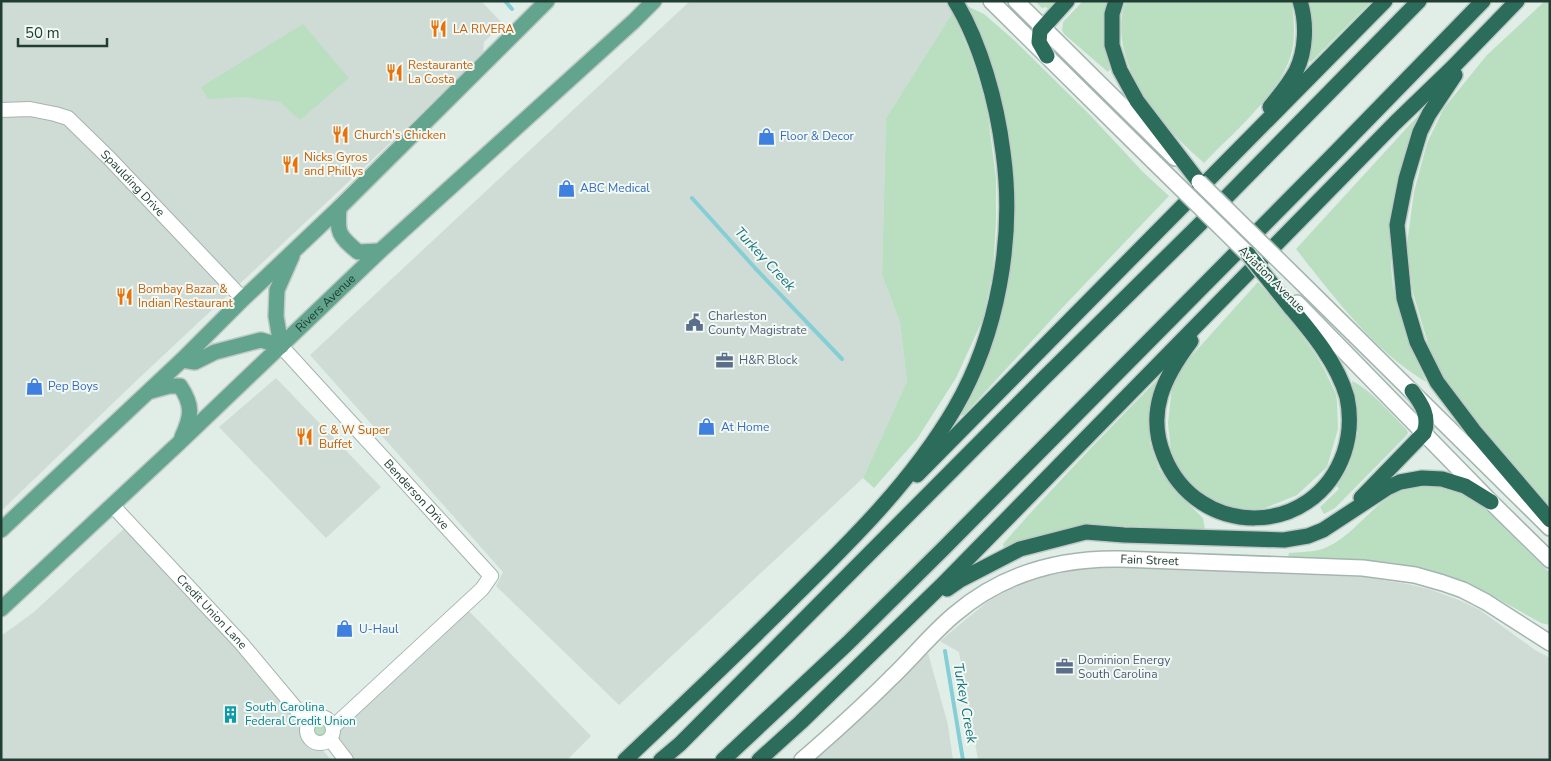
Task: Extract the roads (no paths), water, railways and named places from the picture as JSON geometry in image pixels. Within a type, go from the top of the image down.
[{"type":"highway","points":[[847,546],[909,474],[955,408],[972,372],[987,333],[1000,281],[1007,223],[1005,167],[999,121],[977,49],[955,1]]},
{"type":"highway","points":[[1047,56],[1039,42],[1040,32],[1067,1]]},
{"type":"highway","points":[[1116,1],[1112,14],[1111,33],[1117,63],[1137,101],[1168,146],[1199,182]]},
{"type":"highway","points":[[1217,173],[1235,148],[1271,106],[1296,70],[1303,43],[1305,23],[1300,1]]},
{"type":"highway","points":[[625,760],[847,546],[1385,1]]},
{"type":"highway","points":[[661,760],[680,744],[1200,224],[1419,1]]},
{"type":"highway","points":[[723,760],[848,643],[943,549],[1483,1]]},
{"type":"highway","points":[[759,760],[941,586],[1244,276],[1514,4]]},
{"type":"highway","points":[[1514,4],[1483,39],[1428,114],[1420,132],[1406,179],[1397,225],[1404,298],[1417,342],[1428,366],[1452,402],[1550,520]]},
{"type":"highway","points":[[1244,276],[1173,366],[1164,383],[1158,402],[1156,429],[1162,454],[1174,477],[1183,488],[1202,504],[1227,515],[1250,518],[1285,513],[1297,508],[1316,495],[1339,467],[1347,444],[1350,424],[1349,411],[1342,385],[1333,365],[1294,305],[1248,254]]},
{"type":"highway","points":[[1347,515],[1424,433],[1427,425],[1426,417],[1419,400],[1412,391]]},
{"type":"highway","points":[[874,652],[946,589],[960,580],[1020,549],[1086,532],[1284,540],[1308,536],[1323,530],[1381,492],[1400,482],[1422,478],[1442,479],[1460,484],[1491,502]]},
{"type":"main road","points":[[1,530],[182,360],[339,208],[547,1]]},
{"type":"main road","points":[[634,21],[650,1]]},
{"type":"main road","name":"Rivers Avenue","points":[[1,609],[179,443],[380,251],[654,1]]},
{"type":"main road","points":[[339,208],[337,228],[346,242],[358,252],[380,251]]},
{"type":"main road","points":[[182,360],[195,362],[215,352],[261,340],[281,346],[276,316],[277,290],[295,250]]},
{"type":"main road","points":[[147,392],[169,386],[180,386],[187,397],[190,410],[187,425],[179,443]]},
{"type":"street","name":"Aviation Avenue","points":[[992,1],[1248,254]]},
{"type":"street","points":[[1016,1],[1168,146]]},
{"type":"street","name":"Spaulding Drive","points":[[1,110],[30,109],[68,118],[110,158],[243,299]]},
{"type":"street","name":"Aviation Avenue","points":[[1199,182],[1550,528]]},
{"type":"street","name":"Aviation Avenue","points":[[1294,305],[1550,560]]},
{"type":"street","name":"Benderson Drive","points":[[281,346],[491,576],[482,589],[331,733]]},
{"type":"street","name":"Credit Union Lane","points":[[112,505],[241,643],[308,723]]},
{"type":"street","name":"Fain Street","points":[[802,760],[891,679],[942,626],[982,594],[999,584],[1037,569],[1080,560],[1097,558],[1363,568],[1415,575],[1463,590],[1486,602],[1550,643]]},
{"type":"street","points":[[331,733],[326,742],[318,744],[310,739],[306,732],[308,723],[320,717],[328,720],[331,733],[346,760]]},
{"type":"waterway","name":"Turkey Creek","points":[[505,1],[512,9]]},
{"type":"waterway","name":"Turkey Creek","points":[[692,198],[755,268],[842,359]]},
{"type":"waterway","name":"Turkey Creek","points":[[945,651],[963,760]]},
{"type":"place","name":"LA RIVERA","points":[[439,29]]},
{"type":"place","name":"Restaurante La Costa","points":[[394,72]]},
{"type":"place","name":"Church's Chicken","points":[[340,135]]},
{"type":"place","name":"Floor & Decor","points":[[766,136]]},
{"type":"place","name":"Nicks Gyros and Phillys","points":[[290,164]]},
{"type":"place","name":"ABC Medical","points":[[566,188]]},
{"type":"place","name":"Bombay Bazar & Indian Restaurant","points":[[124,296]]},
{"type":"place","name":"Charleston County Magistrate","points":[[694,323]]},
{"type":"place","name":"H&R Block","points":[[725,360]]},
{"type":"place","name":"Pep Boys","points":[[34,386]]},
{"type":"place","name":"At Home","points":[[707,427]]},
{"type":"place","name":"C & W Super Buffet","points":[[305,437]]},
{"type":"place","name":"U-Haul","points":[[345,629]]},
{"type":"place","name":"Dominion Energy South Carolina","points":[[1064,667]]},
{"type":"place","name":"South Carolina Federal Credit Union","points":[[231,714]]}]
